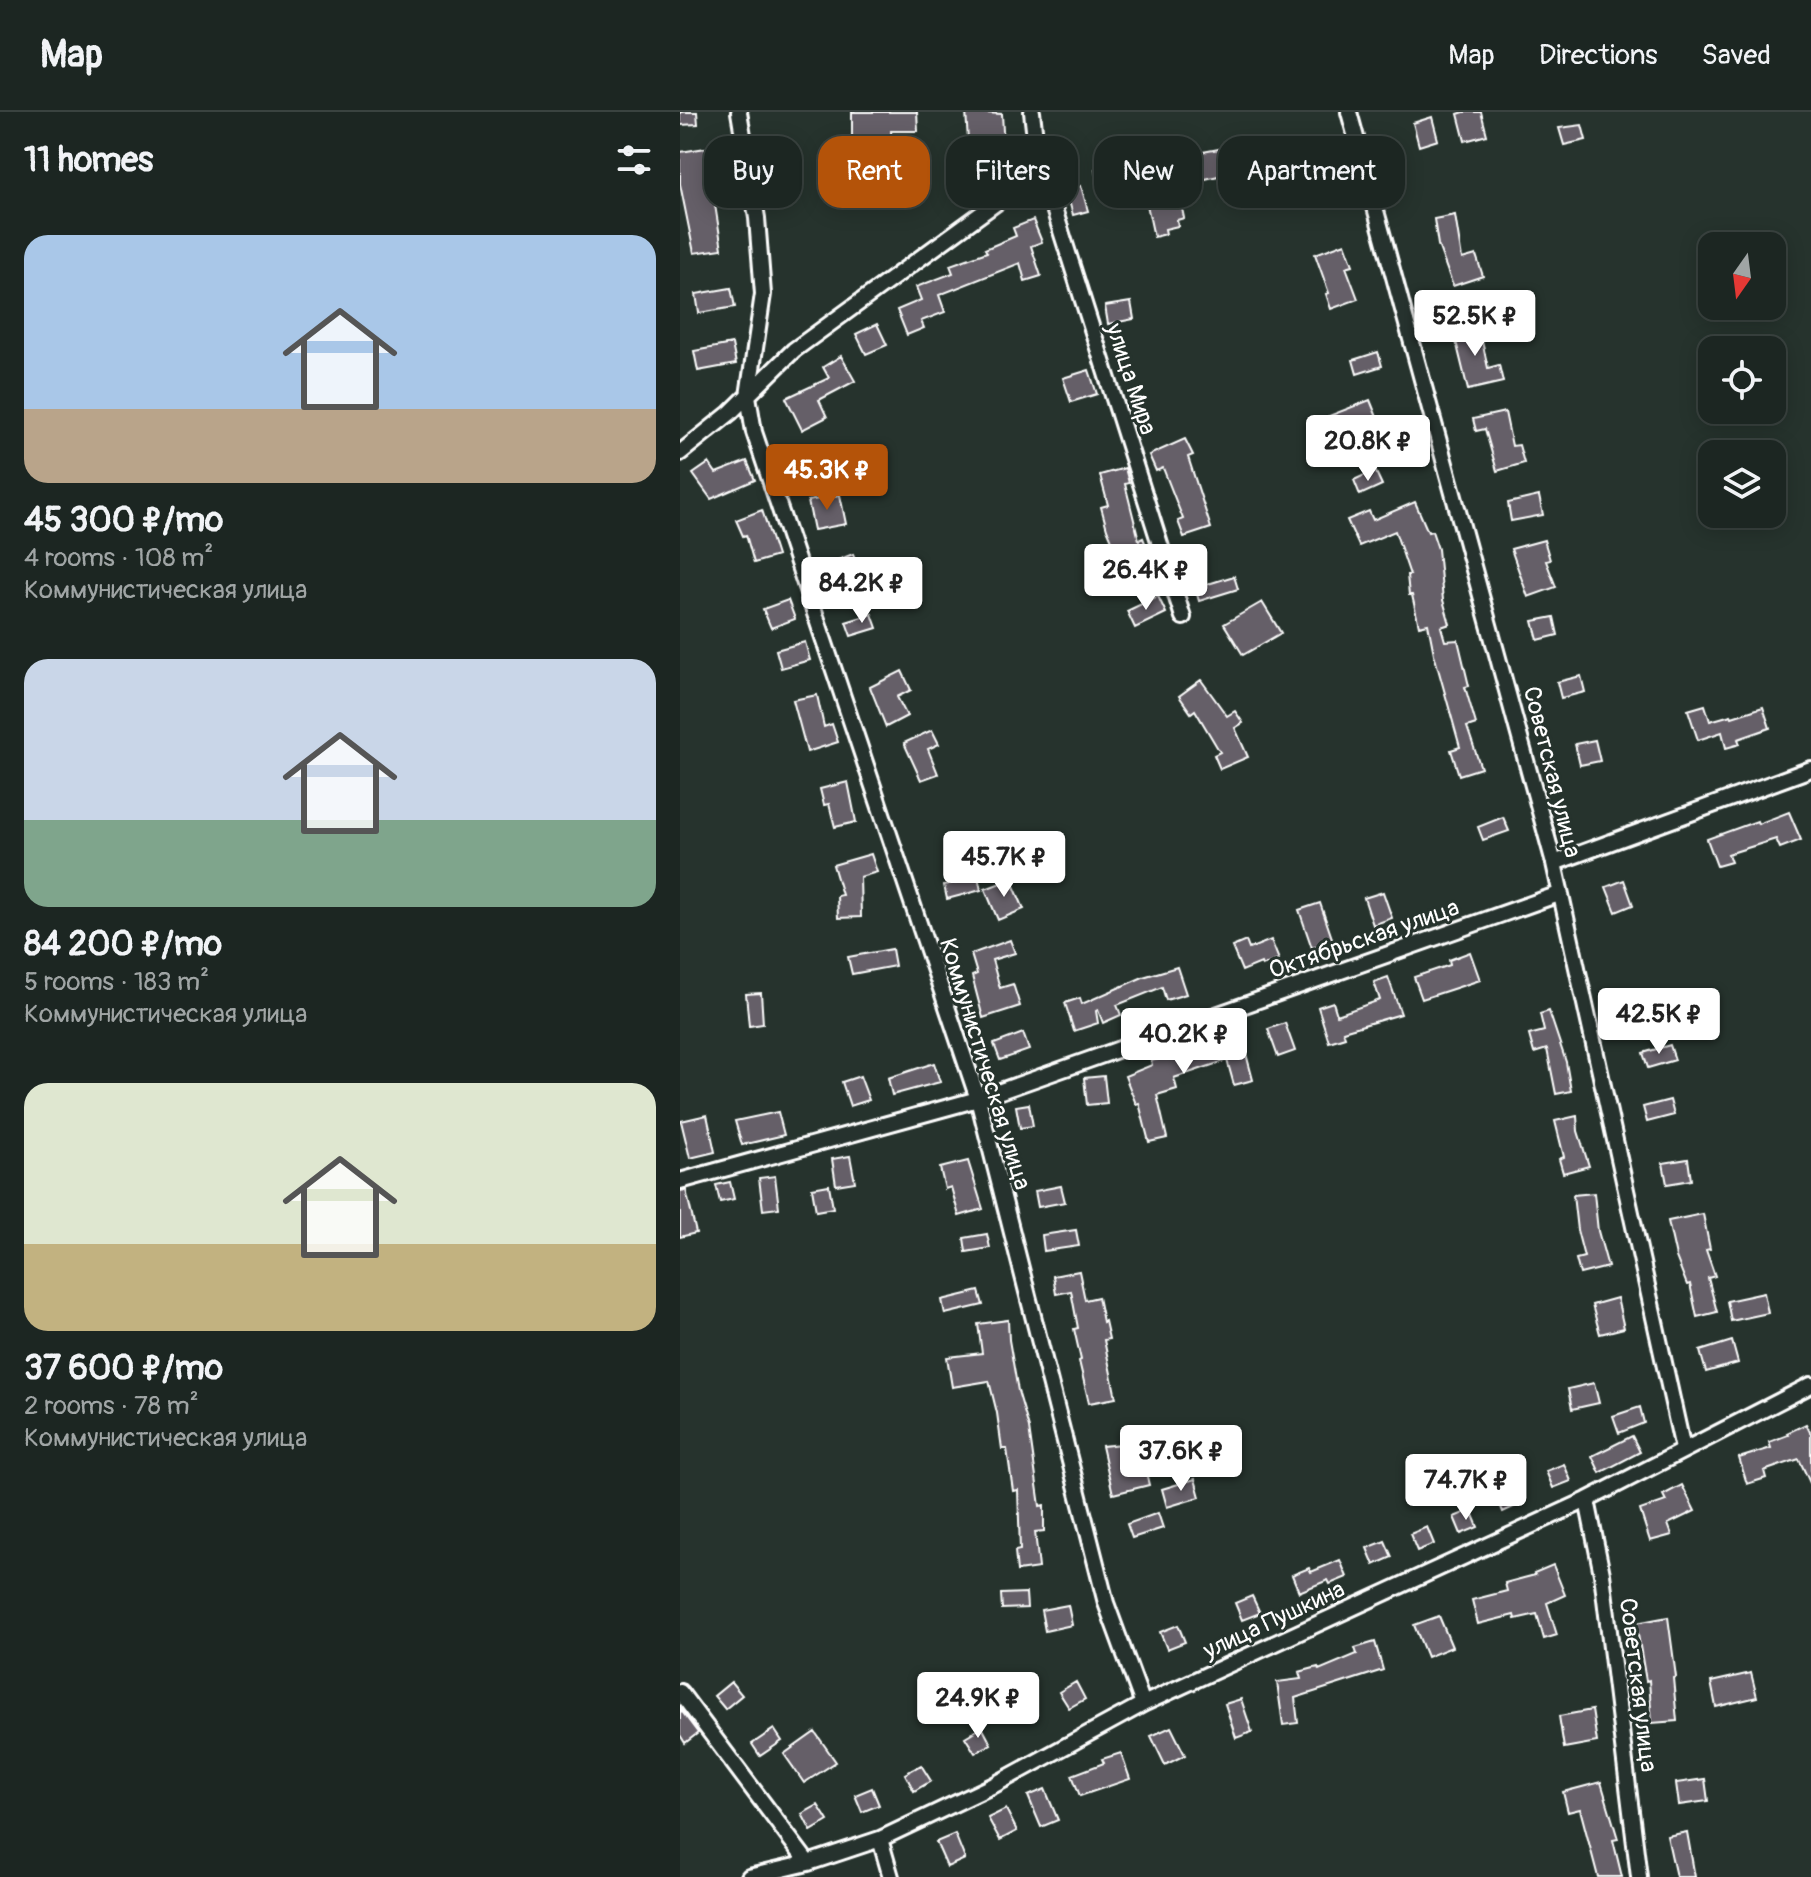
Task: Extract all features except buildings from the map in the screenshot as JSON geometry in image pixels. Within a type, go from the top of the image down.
[{"type":"street","name":"Коммунистическая улица","points":[[739,112],[757,218],[763,294],[748,396],[754,432],[978,1099],[1106,1603],[1143,1704]]},
{"type":"street","name":"улица Мира","points":[[1032,112],[1035,136]]},
{"type":"street","name":"Советская улица","points":[[1349,112],[1554,863],[1683,1449]]},
{"type":"street","points":[[680,453],[748,396],[794,350],[989,208]]},
{"type":"street","name":"улица Мира","points":[[1054,208],[1183,617]]},
{"type":"street","points":[[1554,863],[1811,769]]},
{"type":"street","name":"Октябрьская улица","points":[[680,1181],[978,1099],[1559,894]]},
{"type":"street","name":"улица Пушкина","points":[[749,1877],[808,1863],[880,1839],[994,1785],[1143,1704],[1587,1500],[1811,1385]]},
{"type":"street","name":"Советская улица","points":[[1587,1500],[1602,1574],[1639,1877]]},
{"type":"street","points":[[680,1692],[808,1863]]},
{"type":"street","points":[[880,1839],[891,1877]]}]
